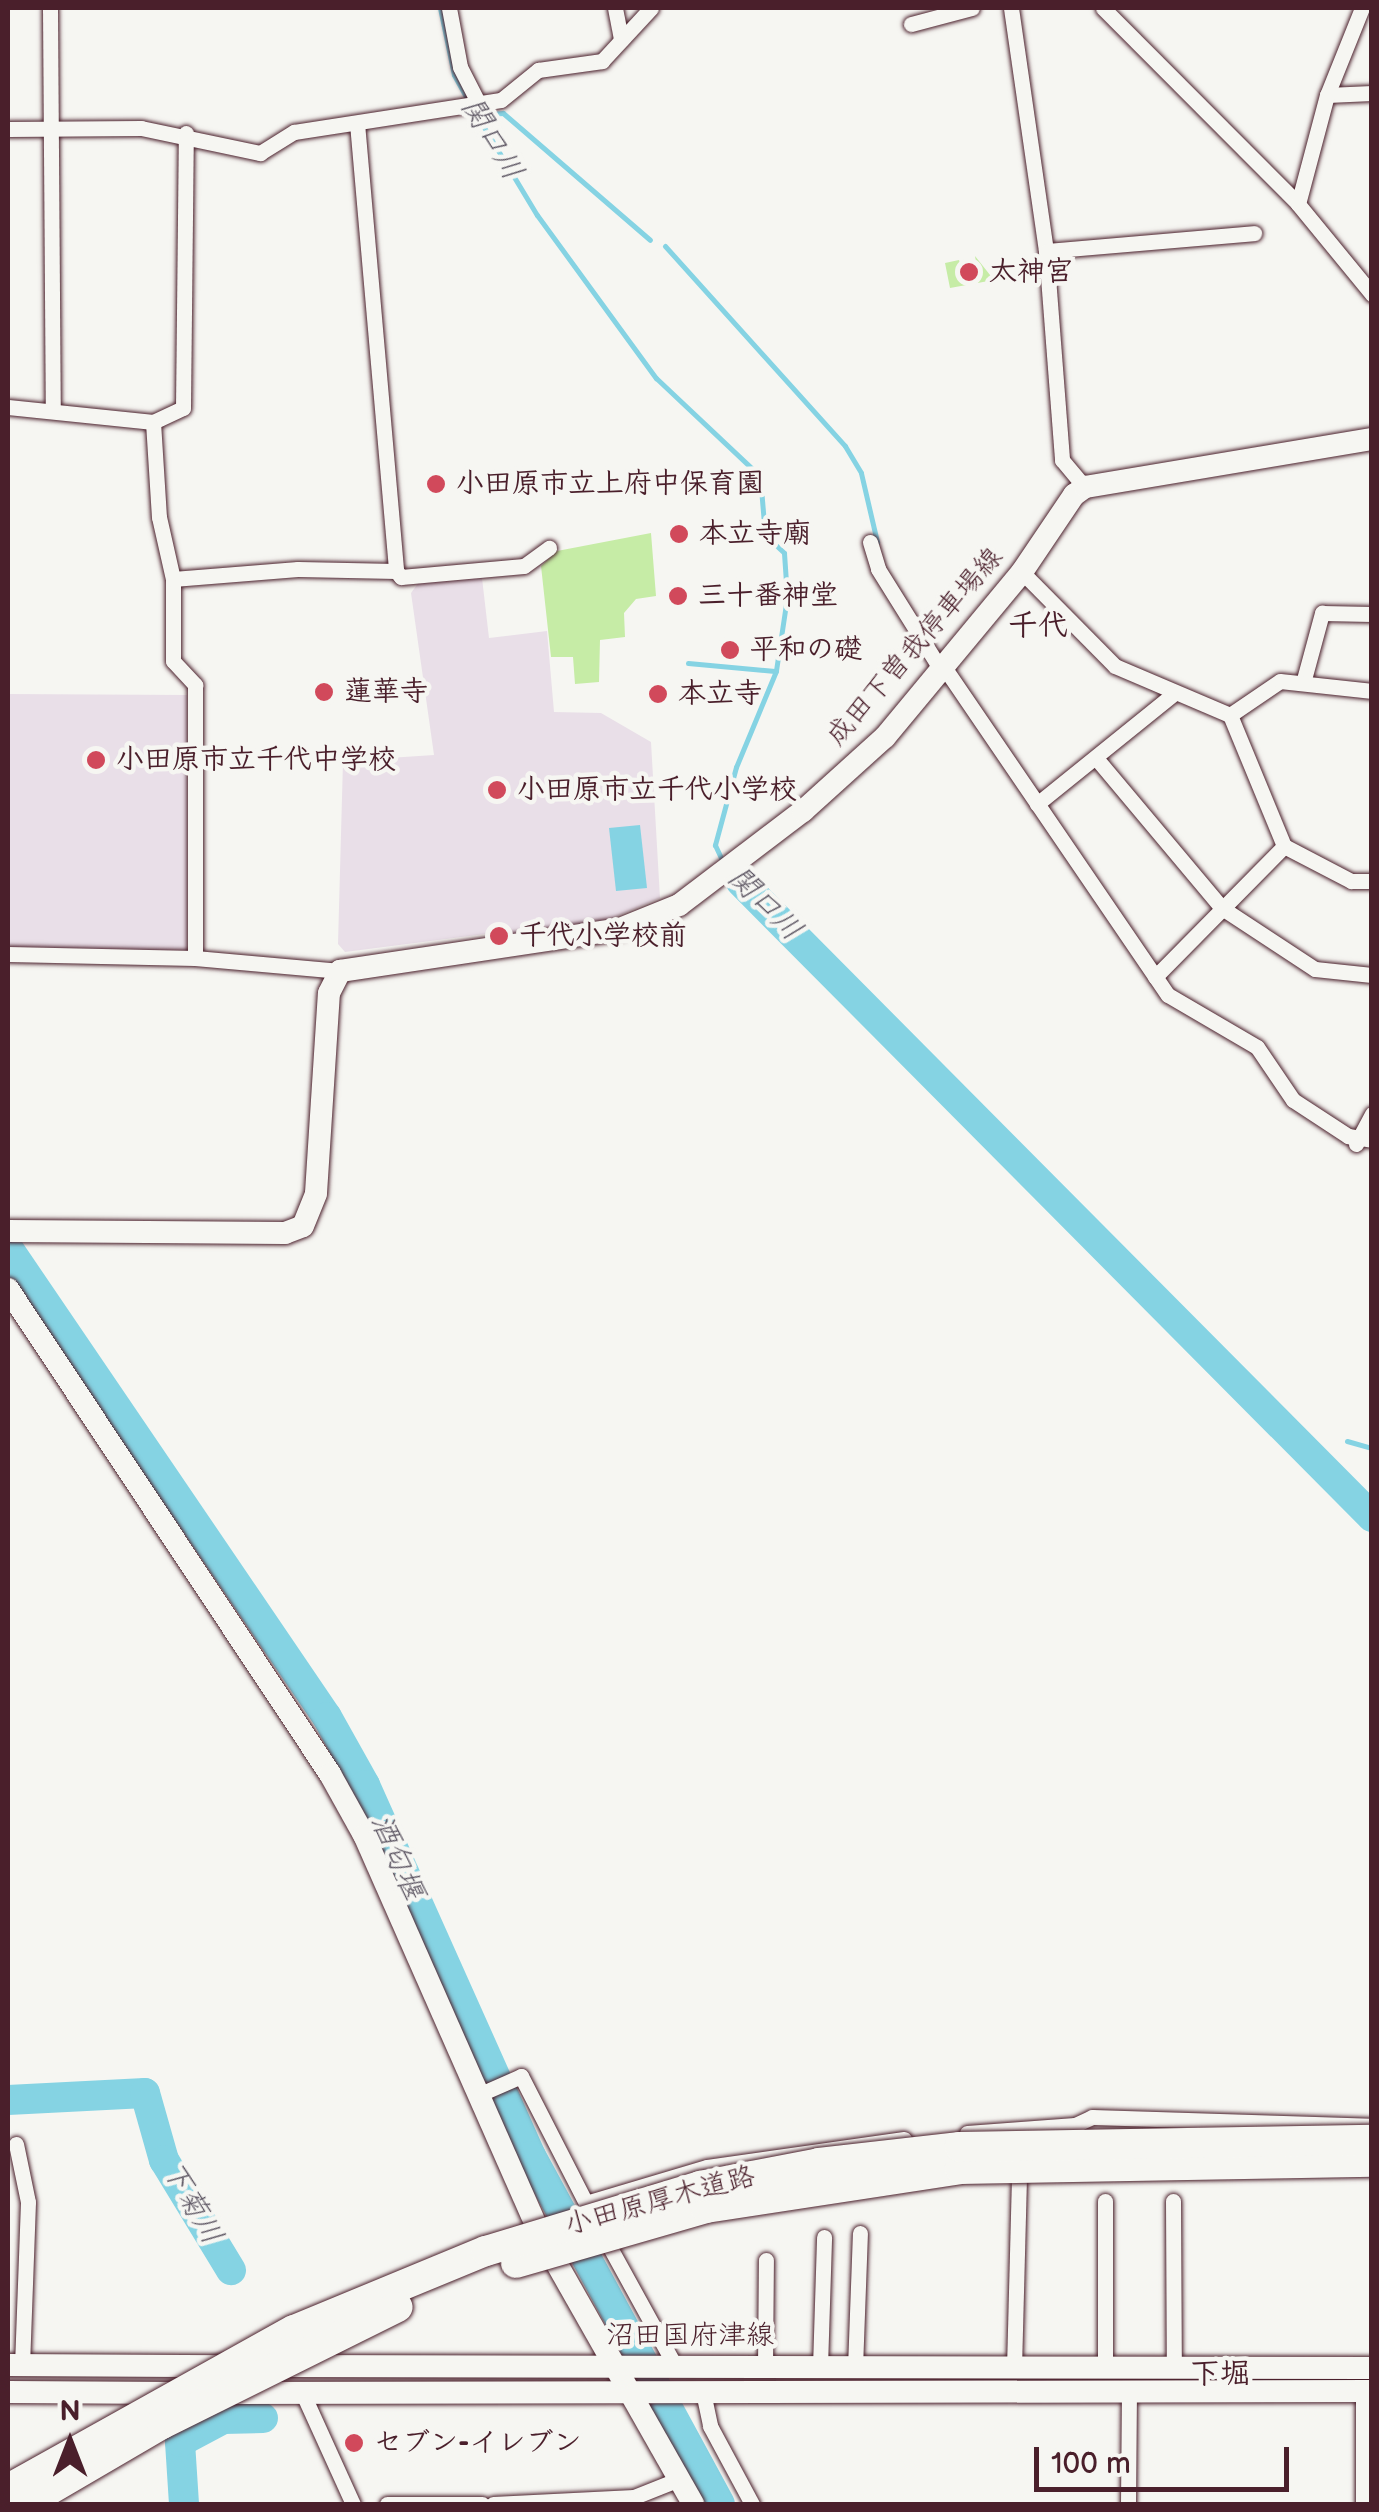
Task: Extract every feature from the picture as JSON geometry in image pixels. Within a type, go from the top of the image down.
[{"type":"highway","name":"小田原厚木道路","points":[[8,2489],[294,2330],[486,2251],[700,2186],[819,2163],[960,2147],[1372,2140]]},
{"type":"highway","name":"小田原厚木道路","points":[[25,2504],[162,2424],[398,2307],[487,2272],[687,2212],[823,2186],[960,2170],[1372,2162]]},
{"type":"main road","points":[[1086,487],[1372,439]]},
{"type":"main road","name":"成田下曽我停車場線","points":[[340,972],[620,929],[680,905],[884,736],[1022,572],[1065,504],[1086,487]]},
{"type":"main road","points":[[15,1231],[285,1233],[302,1226],[316,1194],[329,994],[340,972]]},
{"type":"main road","points":[[8,1289],[330,1774],[364,1835],[541,2236],[634,2391],[693,2504]]},
{"type":"main road","name":"沼田国府津線","points":[[15,2366],[1372,2368]]},
{"type":"main road","name":"沼田国府津線","points":[[8,2392],[1368,2392]]},
{"type":"street","points":[[50,8],[54,126],[53,408]]},
{"type":"street","points":[[449,8],[472,108]]},
{"type":"street","points":[[615,8],[621,39]]},
{"type":"street","points":[[8,129],[54,126],[186,133],[260,154],[294,132],[472,108],[502,100],[538,70],[602,61],[651,8]]},
{"type":"street","points":[[910,24],[972,8]]},
{"type":"street","points":[[1010,8],[1046,252],[1062,460],[1086,487]]},
{"type":"street","points":[[1104,8],[1298,204],[1372,294]]},
{"type":"street","points":[[1298,204],[1328,94],[1362,8]]},
{"type":"street","points":[[1328,94],[1372,93]]},
{"type":"street","points":[[358,123],[396,570],[401,577],[524,566],[549,548]]},
{"type":"street","points":[[8,407],[53,408],[153,422],[183,408],[186,133]]},
{"type":"street","points":[[1046,252],[1254,234]]},
{"type":"street","points":[[153,422],[159,517],[173,579],[174,661],[195,685],[195,958]]},
{"type":"street","points":[[870,542],[878,569],[942,668],[1168,994],[1256,1047],[1293,1100],[1362,1142],[1372,1114]]},
{"type":"street","points":[[173,579],[396,570]]},
{"type":"street","points":[[1022,572],[1115,666],[1172,695],[1230,715],[1284,846],[1351,881],[1372,881]]},
{"type":"street","points":[[1302,683],[1322,613],[1372,614]]},
{"type":"street","points":[[1230,715],[1280,681],[1372,692]]},
{"type":"street","points":[[1037,804],[1172,695]]},
{"type":"street","points":[[1096,758],[1222,908],[1314,970],[1372,975]]},
{"type":"street","points":[[1155,977],[1284,846]]},
{"type":"street","points":[[8,954],[195,958],[340,972]]},
{"type":"street","points":[[478,2096],[522,2076],[668,2366]]},
{"type":"street","points":[[586,2203],[707,2168],[830,2145],[1075,2125],[1092,2117],[1372,2126]]},
{"type":"street","points":[[15,2366],[28,2202],[16,2144]]},
{"type":"street","points":[[1014,2368],[1019,2182]]},
{"type":"street","points":[[1105,2201],[1105,2369]]},
{"type":"street","points":[[1173,2201],[1174,2368]]},
{"type":"street","points":[[855,2368],[860,2232]]},
{"type":"street","points":[[820,2367],[824,2237]]},
{"type":"street","points":[[765,2367],[766,2260]]},
{"type":"street","points":[[704,2392],[710,2426],[752,2504]]},
{"type":"street","points":[[1128,2504],[1129,2392]]},
{"type":"street","points":[[1363,2504],[1368,2392]]},
{"type":"street","points":[[304,2394],[353,2504]]},
{"type":"street","points":[[494,2504],[634,2496],[679,2479]]},
{"type":"street","points":[[387,2504],[482,2504]]},
{"type":"shaded area","name":"小田原市立千代小学校","points":[[482,578],[489,638],[547,631],[554,712],[601,713],[651,742],[660,898],[607,920],[515,936],[508,931],[345,952],[338,944],[343,761],[434,755],[411,593],[419,582]]},
{"type":"shaded area","name":"小田原市立千代中学校","points":[[8,694],[187,695],[187,951],[8,947]]},
{"type":"green space","points":[[975,256],[994,280],[950,288],[945,263],[959,260],[963,273],[977,269]]},
{"type":"green space","points":[[651,533],[656,596],[636,599],[624,613],[625,637],[600,640],[599,682],[575,684],[573,657],[551,657],[541,566],[557,551]]},
{"type":"water","points":[[640,825],[647,888],[616,891],[609,828]]},
{"type":"waterway","name":"関口川","points":[[440,8],[454,75],[468,100]]},
{"type":"waterway","name":"関口川","points":[[473,109],[537,215],[656,378],[760,476],[765,535],[784,553],[787,597],[776,671],[736,767],[715,845],[723,862]]},
{"type":"waterway","points":[[476,115],[503,113],[650,240]]},
{"type":"waterway","points":[[665,246],[845,446],[861,473],[877,542]]},
{"type":"waterway","points":[[688,663],[775,671]]},
{"type":"waterway","name":"関口川","points":[[741,882],[1372,1517]]},
{"type":"waterway","name":"酒匂堰","points":[[8,1248],[327,1717],[365,1785],[531,2156],[720,2504]]},
{"type":"waterway","points":[[1347,1441],[1372,1448]]},
{"type":"waterway","name":"下菊川","points":[[8,2100],[145,2093],[164,2160],[231,2270]]},
{"type":"waterway","name":"下菊川","points":[[184,2504],[180,2442],[223,2419],[263,2418]]},
{"type":"place","name":"太神宮","points":[[969,272]]},
{"type":"place","name":"小田原市立上府中保育園","points":[[436,484]]},
{"type":"place","name":"本立寺廟","points":[[679,534]]},
{"type":"place","name":"三十番神堂","points":[[678,596]]},
{"type":"place","name":"平和の礎","points":[[730,650]]},
{"type":"place","name":"蓮華寺","points":[[324,692]]},
{"type":"place","name":"本立寺","points":[[658,694]]},
{"type":"place","name":"小田原市立千代中学校","points":[[96,760]]},
{"type":"place","name":"小田原市立千代小学校","points":[[497,790]]},
{"type":"place","name":"千代小学校前","points":[[499,936]]},
{"type":"place","name":"セブン-イレブン","points":[[354,2443]]},
{"type":"district","name":"千代","points":[[1038,626]]},
{"type":"district","name":"下堀","points":[[1220,2374]]}]
